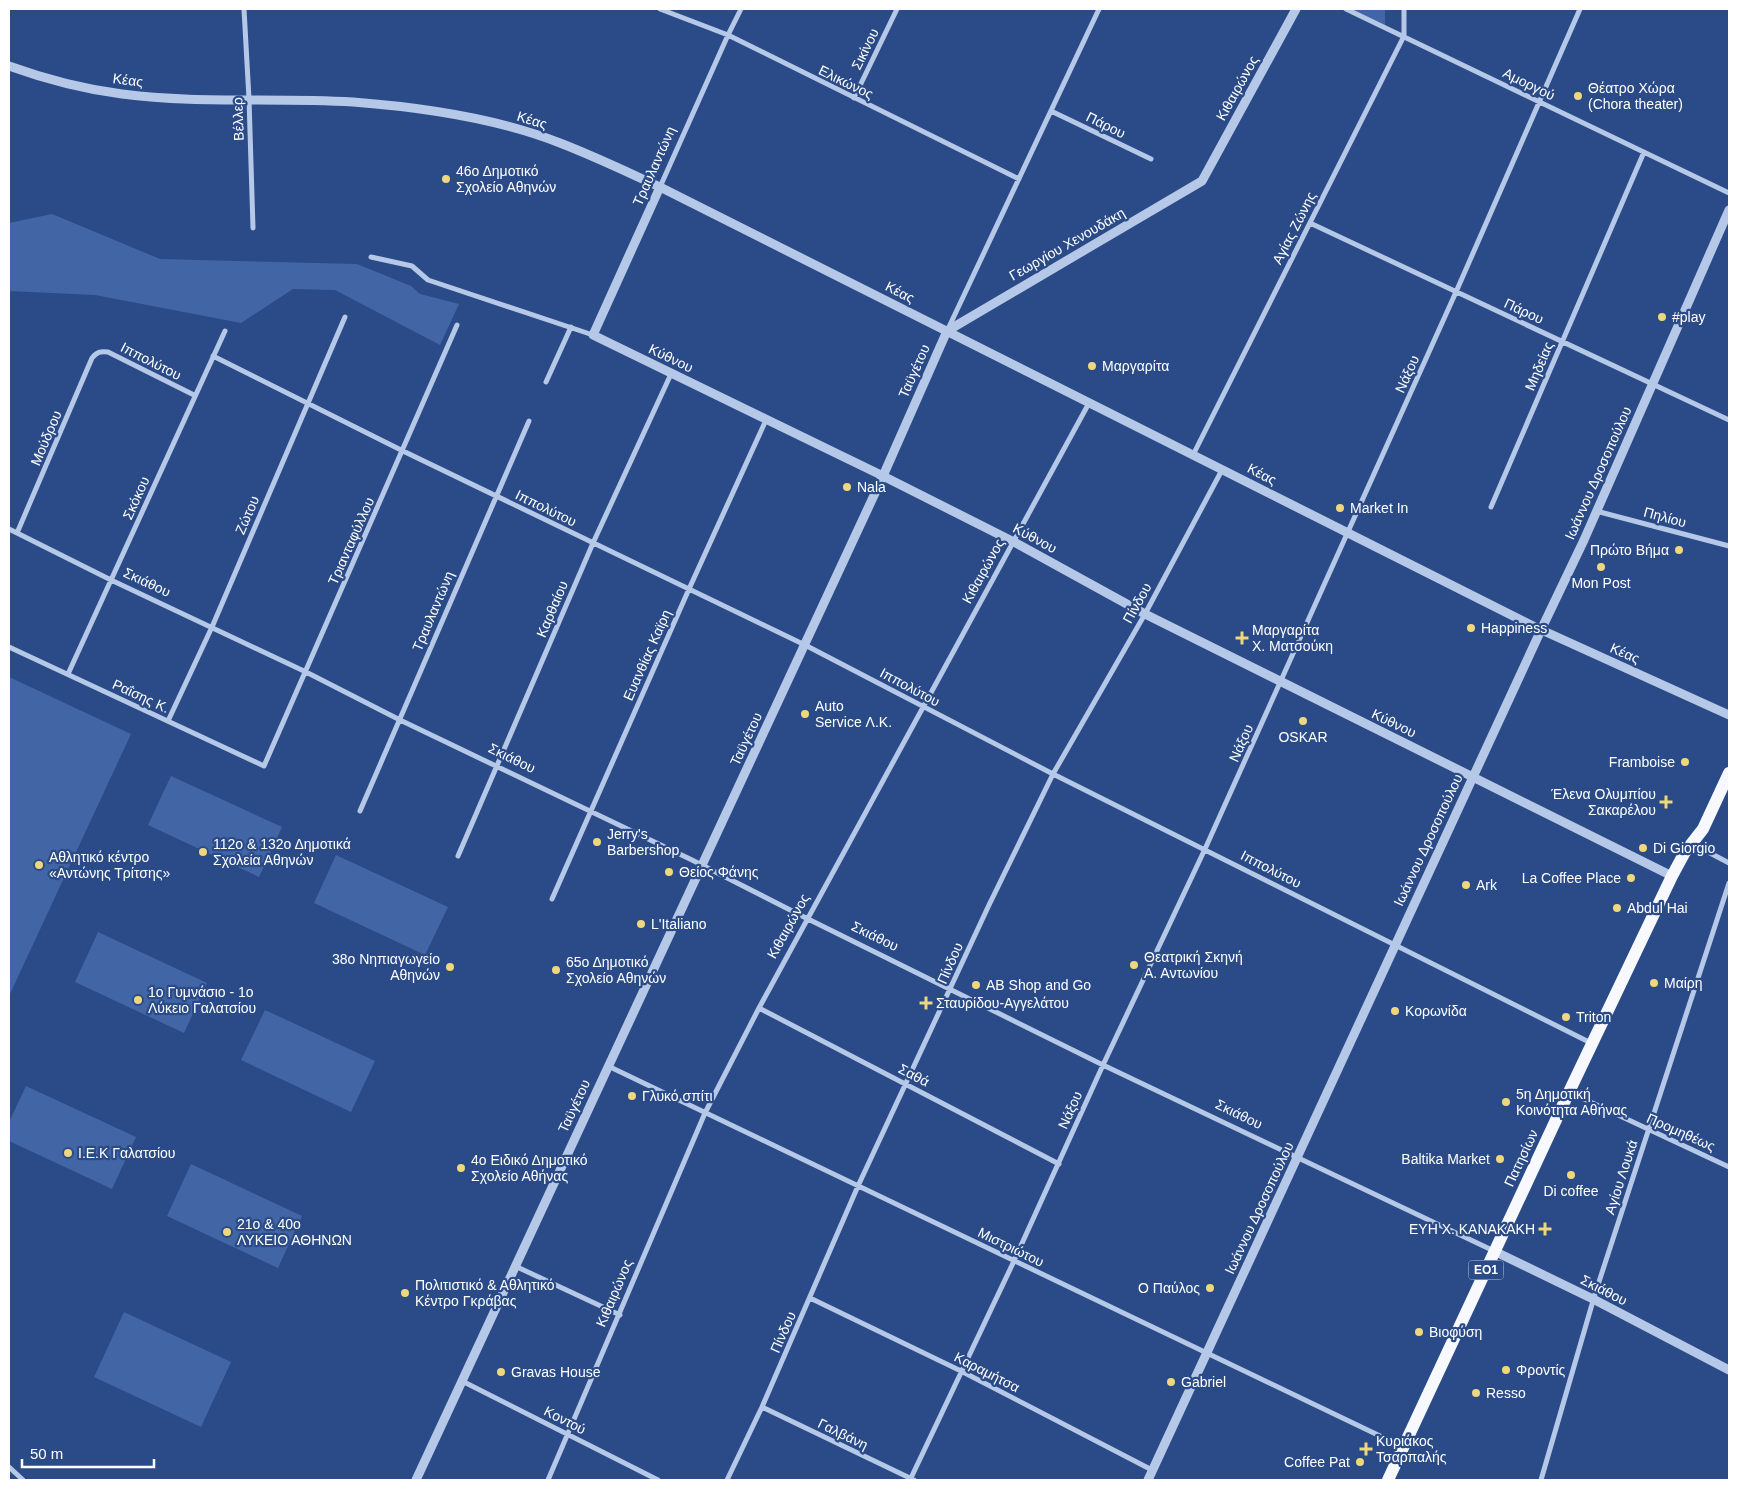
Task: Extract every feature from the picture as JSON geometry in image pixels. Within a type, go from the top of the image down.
[{"type":"main road","name":"Πατησίων","points":[[1388,1480],[1494,1251],[1672,876],[1691,843],[1703,829],[1729,773]]},
{"type":"street","name":"Βέλλερ","points":[[244,9],[253,228]]},
{"type":"street","name":"Ελικώνος","points":[[660,9],[728,35],[1019,179]]},
{"type":"street","name":"Τραυλαντώνη","points":[[593,335],[741,9]]},
{"type":"street","name":"Σικίνου","points":[[854,98],[897,9]]},
{"type":"street","name":"Ταϋγέτου","points":[[416,1480],[805,645],[947,331],[1099,9]]},
{"type":"street","name":"Κιθαιρώνος","points":[[1202,181],[1296,9]]},
{"type":"street","name":"Αμοργού","points":[[1346,9],[1729,193]]},
{"type":"street","name":"Αγίας Ζώνης","points":[[1193,455],[1404,36],[1404,9]]},
{"type":"street","name":"Νάξου","points":[[912,1480],[1281,682],[1456,292],[1580,9]]},
{"type":"street","name":"Κέας","points":[[9,66],[71,85],[122,94],[174,98],[353,102],[427,110],[482,120],[559,142],[660,187],[1541,630],[1729,715]]},
{"type":"street","name":"Πάρου","points":[[1051,111],[1151,159]]},
{"type":"street","name":"Μηδείας","points":[[1490,506],[1644,152]]},
{"type":"street","name":"Γεωργίου Χενουδάκη","points":[[947,331],[1202,181]]},
{"type":"street","name":"Ιωάννου Δροσοπούλου","points":[[1148,1480],[1596,511],[1729,210]]},
{"type":"street","name":"Πάρου","points":[[1310,223],[1729,420]]},
{"type":"street","name":"Κύθνου","points":[[371,257],[412,266],[428,280],[593,335],[883,476],[1014,542],[1145,614],[1672,876]]},
{"type":"street","name":"Ζώτου","points":[[168,721],[212,626],[345,317]]},
{"type":"street","name":"Τριανταφύλλου","points":[[264,766],[457,325]]},
{"type":"street","points":[[546,382],[571,327]]},
{"type":"street","name":"Σκόκου","points":[[68,674],[194,395],[225,331]]},
{"type":"street","name":"Ιππολύτου","points":[[96,353],[108,352],[194,395]]},
{"type":"street","name":"Μούδρου","points":[[17,533],[92,358],[96,353]]},
{"type":"street","name":"Ιππολύτου","points":[[213,356],[497,497],[805,645],[1053,774],[1593,1044]]},
{"type":"street","name":"Καρθαίου","points":[[458,856],[593,543],[671,374]]},
{"type":"street","name":"Κιθαιρώνος","points":[[548,1480],[706,1113],[759,1008],[1089,403]]},
{"type":"street","name":"Ευανθίας Καϊρη","points":[[552,899],[688,588],[766,420]]},
{"type":"street","name":"Τραυλαντώνη","points":[[360,811],[529,421]]},
{"type":"street","name":"Πίνδου","points":[[727,1480],[762,1407],[858,1186],[989,905],[1053,774],[1145,614],[1222,470]]},
{"type":"street","name":"Πηλίου","points":[[1596,511],[1729,546]]},
{"type":"street","name":"Σκιάθου","points":[[9,529],[702,865],[1103,1065],[1595,1300],[1729,1370]]},
{"type":"street","name":"Ραΐσης Κ.","points":[[9,647],[264,766]]},
{"type":"street","points":[[1691,843],[1729,863]]},
{"type":"street","name":"Αγίου Λουκά","points":[[1541,1480],[1648,1130],[1729,883]]},
{"type":"street","name":"Σαθά","points":[[759,1008],[1058,1164]]},
{"type":"street","name":"Μιστριώτου","points":[[608,1066],[1403,1447]]},
{"type":"street","name":"Προμηθέως","points":[[1569,1092],[1729,1167]]},
{"type":"street","points":[[515,1266],[620,1315]]},
{"type":"street","name":"Καραμήτσα","points":[[810,1298],[961,1371],[1152,1470]]},
{"type":"street","name":"Κοντού","points":[[462,1381],[658,1480]]},
{"type":"street","name":"Γαλβάνη","points":[[762,1407],[912,1480]]},
{"type":"street","points":[[9,1467],[23,1480]]},
{"type":"shaded area","points":[[1351,9],[1385,9],[1385,25]]},
{"type":"shaded area","points":[[52,214],[160,259],[357,264],[411,286],[420,294],[459,304],[440,345],[335,290],[293,289],[241,323],[95,295],[9,291],[9,223]]},
{"type":"shaded area","name":"Αθλητικό κέντρο «Αντώνης Τρίτσης»","points":[[9,677],[131,734],[9,996]]},
{"type":"shaded area","points":[[171,776],[282,827],[259,877],[148,825]]},
{"type":"shaded area","points":[[336,855],[448,907],[425,955],[314,903]]},
{"type":"shaded area","points":[[98,932],[207,983],[184,1033],[75,982]]},
{"type":"shaded area","points":[[265,1010],[375,1061],[351,1112],[241,1060]]},
{"type":"shaded area","points":[[26,1086],[136,1137],[112,1189],[9,1141],[9,1122]]},
{"type":"shaded area","points":[[191,1164],[302,1216],[278,1268],[167,1216]]},
{"type":"shaded area","points":[[124,1312],[231,1362],[201,1427],[94,1377]]},
{"type":"place","name":"Θέατρο Χώρα (Chora theater)","points":[[1578,96]]},
{"type":"place","name":"46ο Δημοτικό Σχολείο Αθηνών","points":[[446,179]]},
{"type":"place","name":"#play","points":[[1662,317]]},
{"type":"place","name":"Μαργαρίτα","points":[[1092,366]]},
{"type":"place","name":"Nala","points":[[847,487]]},
{"type":"place","name":"Market In","points":[[1340,508]]},
{"type":"place","name":"Πρώτο Βήμα","points":[[1679,550]]},
{"type":"place","name":"Mon Post","points":[[1601,567]]},
{"type":"place","name":"Happiness","points":[[1471,628]]},
{"type":"place","name":"Μαργαρίτα Χ. Ματσούκη","points":[[1242,638]]},
{"type":"place","name":"Auto Service Λ.Κ.","points":[[805,714]]},
{"type":"place","name":"OSKAR","points":[[1303,721]]},
{"type":"place","name":"Framboise","points":[[1685,762]]},
{"type":"place","name":"Έλενα Ολυμπίου Σακαρέλου","points":[[1666,802]]},
{"type":"place","name":"Jerry's Barbershop","points":[[597,842]]},
{"type":"place","name":"Di Giorgio","points":[[1643,848]]},
{"type":"place","name":"112ο & 132ο Δημοτικά Σχολεία Αθηνών","points":[[203,852]]},
{"type":"place","name":"Αθλητικό κέντρο «Αντώνης Τρίτσης»","points":[[39,865]]},
{"type":"place","name":"Θείος Φάνης","points":[[669,872]]},
{"type":"place","name":"La Coffee Place","points":[[1631,878]]},
{"type":"place","name":"Ark","points":[[1466,885]]},
{"type":"place","name":"Abdul Hai","points":[[1617,908]]},
{"type":"place","name":"L'Italiano","points":[[641,924]]},
{"type":"place","name":"Θεατρική Σκηνή Α. Αντωνίου","points":[[1134,965]]},
{"type":"place","name":"38ο Νηπιαγωγείο Αθηνών","points":[[450,967]]},
{"type":"place","name":"65ο Δημοτικό Σχολείο Αθηνών","points":[[556,970]]},
{"type":"place","name":"Μαίρη","points":[[1654,983]]},
{"type":"place","name":"ΑΒ Shop and Go","points":[[976,985]]},
{"type":"place","name":"1ο Γυμνάσιο - 1ο Λύκειο Γαλατσίου","points":[[138,1000]]},
{"type":"place","name":"Σταυρίδου-Αγγελάτου","points":[[926,1003]]},
{"type":"place","name":"Κορωνίδα","points":[[1395,1011]]},
{"type":"place","name":"Triton","points":[[1566,1017]]},
{"type":"place","name":"Γλυκό σπίτι","points":[[632,1096]]},
{"type":"place","name":"5η Δημοτική Κοινότητα Αθήνας","points":[[1506,1102]]},
{"type":"place","name":"Ι.Ε.Κ Γαλατσίου","points":[[68,1153]]},
{"type":"place","name":"Baltika Market","points":[[1500,1159]]},
{"type":"place","name":"4ο Ειδικό Δημοτικό Σχολείο Αθήνας","points":[[461,1168]]},
{"type":"place","name":"Di coffee","points":[[1571,1175]]},
{"type":"place","name":"ΕΥΗ Χ. ΚΑΝΑΚΑΚΗ","points":[[1545,1229]]},
{"type":"place","name":"21ο & 40ο ΛΥΚΕΙΟ ΑΘΗΝΩΝ","points":[[227,1232]]},
{"type":"place","name":"Ο Παύλος","points":[[1210,1288]]},
{"type":"place","name":"Πολιτιστικό & Αθλητικό Κέντρο Γκράβας","points":[[405,1293]]},
{"type":"place","name":"Βιοφύση","points":[[1419,1332]]},
{"type":"place","name":"Φροντίς","points":[[1506,1370]]},
{"type":"place","name":"Gravas House","points":[[501,1372]]},
{"type":"place","name":"Gabriel","points":[[1171,1382]]},
{"type":"place","name":"Resso","points":[[1476,1393]]},
{"type":"place","name":"Κυριάκος Τσαρπαλής","points":[[1366,1449]]},
{"type":"place","name":"Coffee Pat","points":[[1360,1462]]}]
